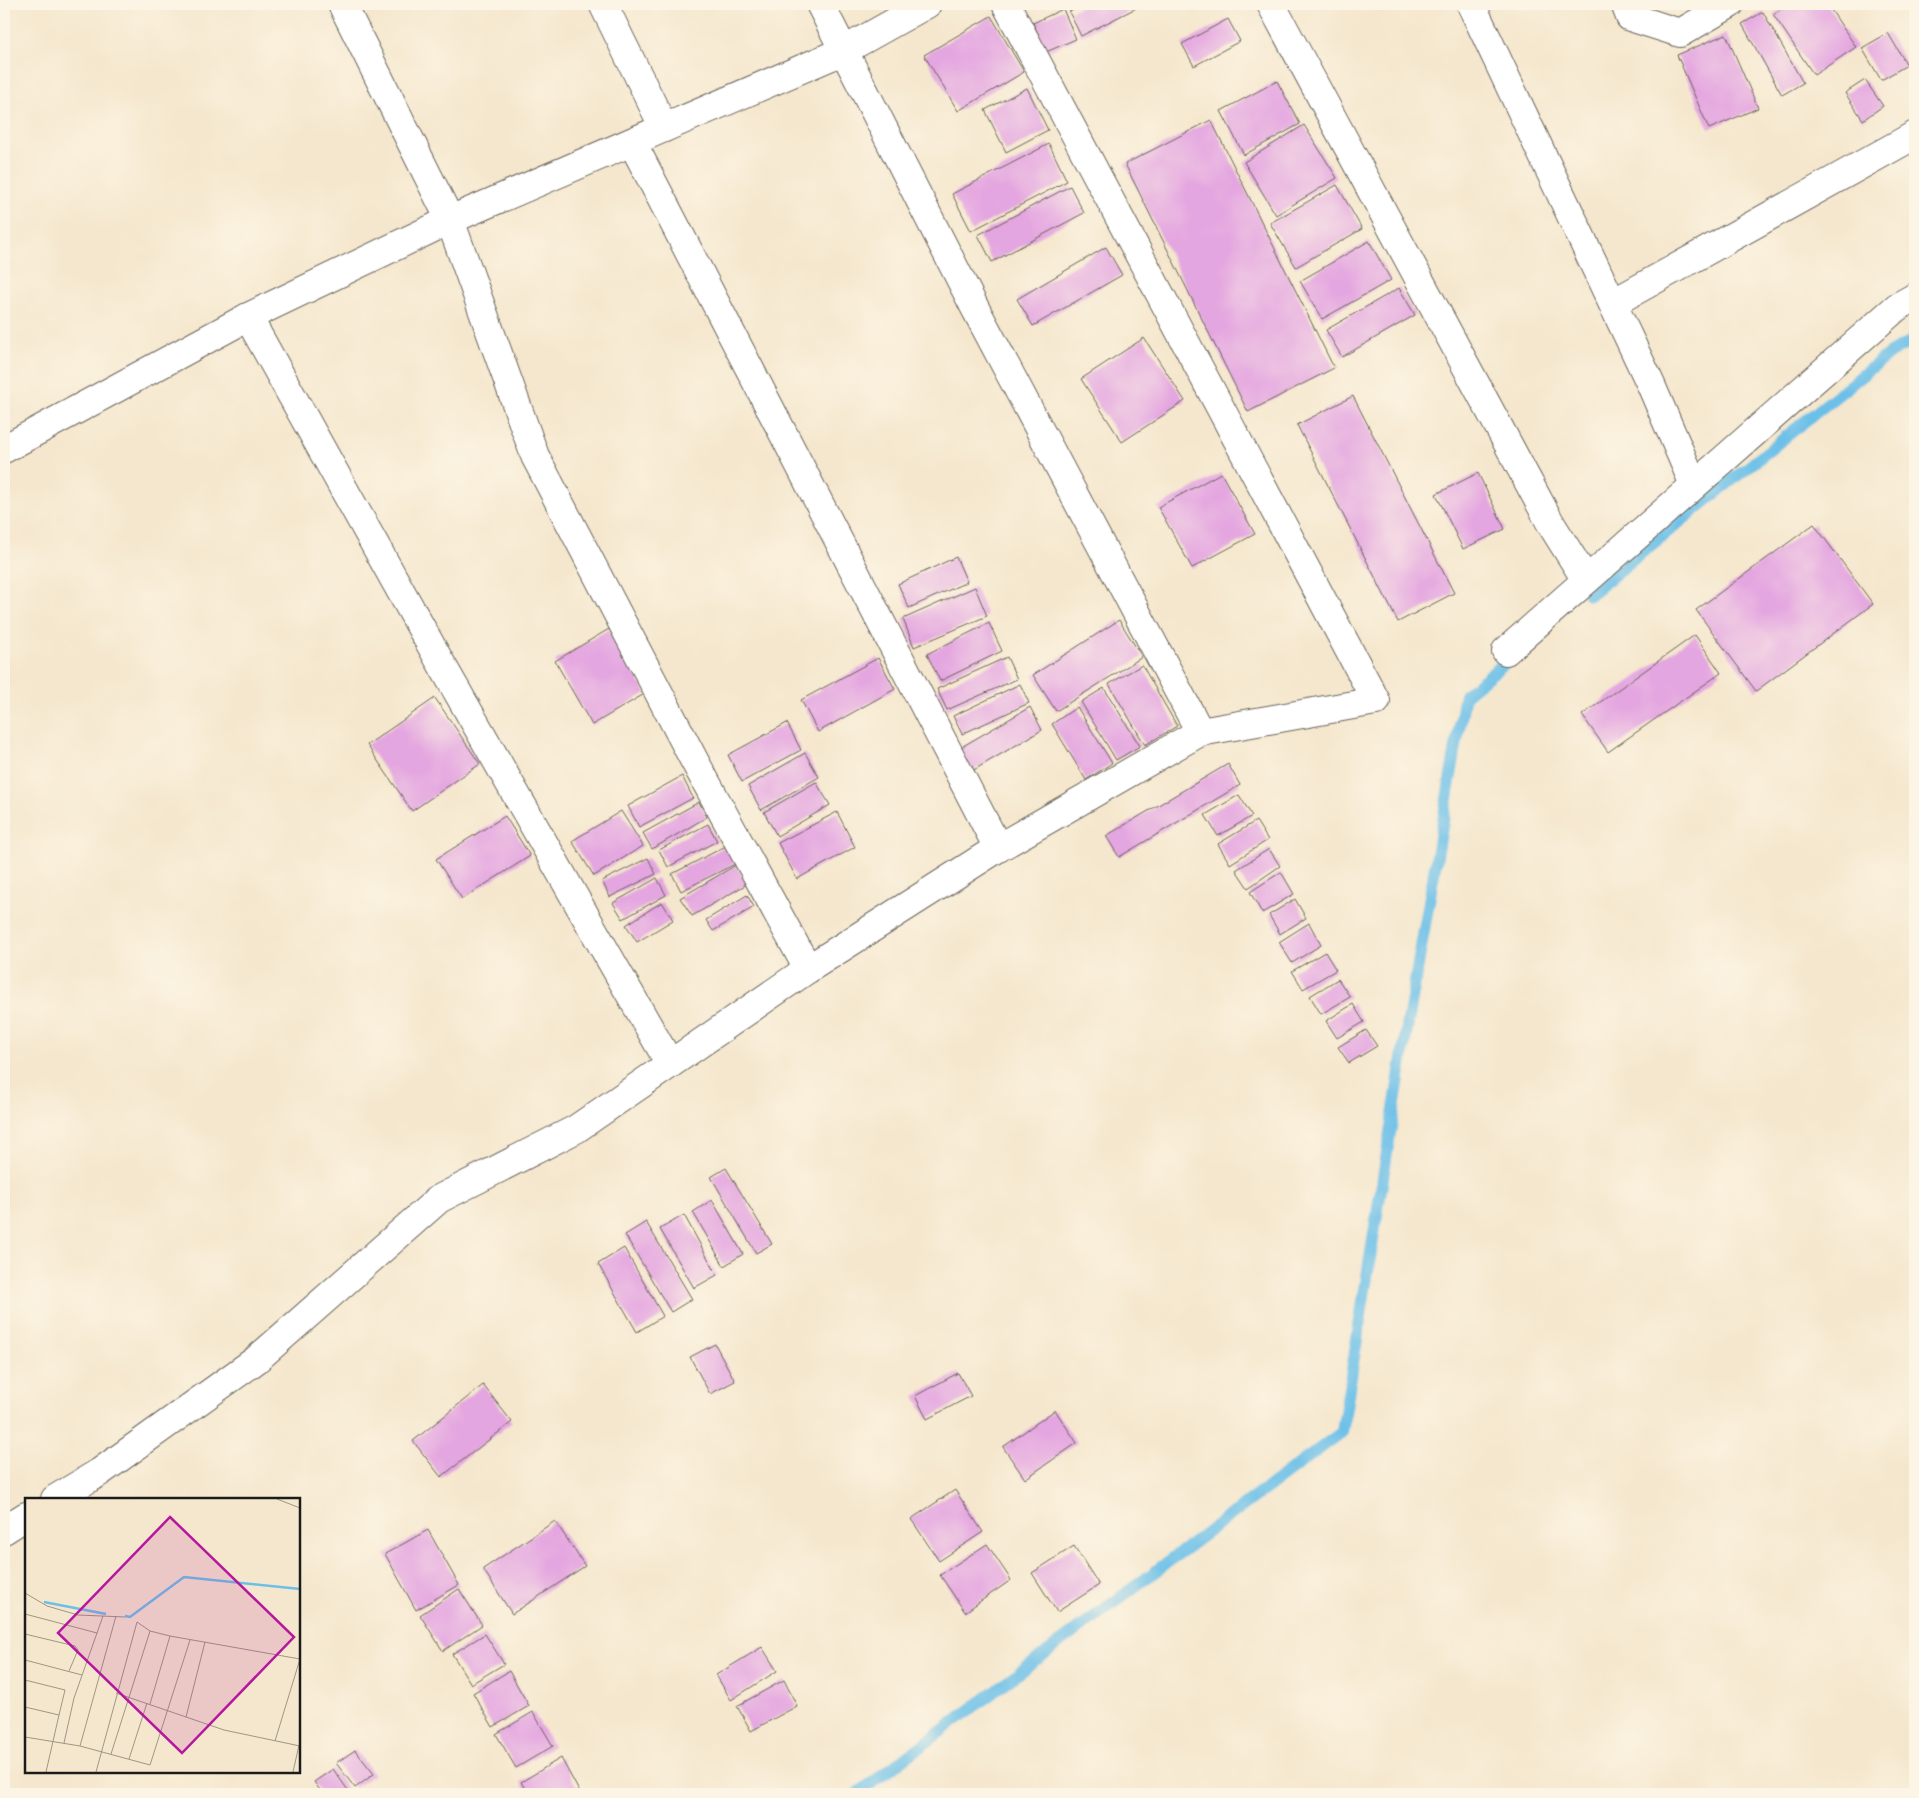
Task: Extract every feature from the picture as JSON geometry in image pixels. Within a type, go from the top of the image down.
[{"type":"street","points":[[342,4],[450,220],[535,456],[689,751],[808,969]]},
{"type":"street","points":[[603,4],[664,128]]},
{"type":"street","points":[[820,4],[975,308],[1200,732]]},
{"type":"street","points":[[4,449],[248,317],[450,220],[843,51],[927,4]]},
{"type":"street","points":[[56,1498],[100,1472],[256,1360],[439,1199],[576,1128],[808,969],[998,848],[1200,732],[1376,701],[1006,4]]},
{"type":"street","points":[[1271,4],[1552,524],[1586,580]]},
{"type":"street","points":[[1471,4],[1613,303],[1694,485]]},
{"type":"street","points":[[1625,4],[1630,17],[1680,33],[1730,4]]},
{"type":"street","points":[[1613,303],[1915,134]]},
{"type":"street","points":[[632,142],[998,848]]},
{"type":"street","points":[[1506,651],[1897,307],[1915,297]]},
{"type":"street","points":[[248,317],[438,658],[670,1064]]},
{"type":"street","points":[[4,1530],[25,1517]]},
{"type":"building","points":[[1086,4],[1144,4],[1081,36],[1069,12]]},
{"type":"building","points":[[1790,4],[1827,4],[1856,47],[1814,75],[1773,14]]},
{"type":"building","points":[[1063,9],[1076,39],[1046,52],[1033,23]]},
{"type":"building","points":[[1763,12],[1803,83],[1782,95],[1742,24]]},
{"type":"building","points":[[991,16],[1024,72],[958,111],[924,55]]},
{"type":"building","points":[[1228,19],[1240,41],[1194,66],[1182,44]]},
{"type":"building","points":[[1888,33],[1907,65],[1881,80],[1862,48]]},
{"type":"building","points":[[1726,34],[1758,108],[1709,129],[1677,55]]},
{"type":"building","points":[[1865,80],[1883,106],[1863,120],[1845,93]]},
{"type":"building","points":[[1277,81],[1300,124],[1244,155],[1221,111]]},
{"type":"building","points":[[1027,88],[1048,130],[1006,152],[985,110]]},
{"type":"building","points":[[1211,120],[1334,368],[1248,412],[1125,164]]},
{"type":"building","points":[[1304,125],[1337,178],[1276,215],[1244,162]]},
{"type":"building","points":[[1049,144],[1067,181],[971,231],[952,194]]},
{"type":"building","points":[[1337,185],[1362,229],[1296,267],[1270,223]]},
{"type":"building","points":[[1070,186],[1084,213],[992,262],[978,235]]},
{"type":"building","points":[[1369,241],[1391,280],[1322,319],[1300,281]]},
{"type":"building","points":[[1106,247],[1122,275],[1033,326],[1017,299]]},
{"type":"building","points":[[1399,288],[1415,315],[1342,357],[1326,330]]},
{"type":"building","points":[[1144,338],[1185,401],[1122,442],[1081,379]]},
{"type":"building","points":[[1353,396],[1454,593],[1398,622],[1297,425]]},
{"type":"building","points":[[1221,473],[1255,534],[1192,568],[1158,507]]},
{"type":"building","points":[[1478,473],[1505,529],[1463,549],[1436,494]]},
{"type":"building","points":[[1814,524],[1873,604],[1756,691],[1696,610]]},
{"type":"building","points":[[956,557],[967,582],[909,608],[898,584]]},
{"type":"building","points":[[975,587],[987,616],[914,647],[903,619]]},
{"type":"building","points":[[1119,620],[1142,657],[1056,711],[1033,675]]},
{"type":"building","points":[[989,623],[1002,651],[940,681],[927,654]]},
{"type":"building","points":[[609,629],[646,693],[592,725],[555,661]]},
{"type":"building","points":[[1695,635],[1721,673],[1608,752],[1582,715]]},
{"type":"building","points":[[1007,657],[1017,679],[947,710],[937,689]]},
{"type":"building","points":[[878,658],[895,689],[818,732],[801,700]]},
{"type":"building","points":[[1142,665],[1177,726],[1145,745],[1109,684]]},
{"type":"building","points":[[1020,684],[1029,703],[962,734],[953,716]]},
{"type":"building","points":[[1104,688],[1140,746],[1116,760],[1081,702]]},
{"type":"building","points":[[435,698],[480,764],[412,811],[367,745]]},
{"type":"building","points":[[1030,707],[1042,730],[972,771],[958,749]]},
{"type":"building","points":[[1077,707],[1112,763],[1086,780],[1052,724]]},
{"type":"building","points":[[787,723],[801,750],[742,782],[728,755]]},
{"type":"building","points":[[805,753],[819,777],[761,810],[748,786]]},
{"type":"building","points":[[1228,764],[1240,785],[1119,857],[1106,836]]},
{"type":"building","points":[[682,776],[693,798],[639,827],[628,806]]},
{"type":"building","points":[[816,782],[830,805],[777,836],[764,812]]},
{"type":"building","points":[[1239,795],[1252,816],[1218,836],[1205,815]]},
{"type":"building","points":[[699,802],[707,817],[652,849],[643,833]]},
{"type":"building","points":[[621,811],[643,846],[594,876],[572,841]]},
{"type":"building","points":[[837,812],[855,847],[797,879],[778,843]]},
{"type":"building","points":[[505,816],[530,856],[462,899],[436,859]]},
{"type":"building","points":[[1256,821],[1268,840],[1230,864],[1218,844]]},
{"type":"building","points":[[708,824],[717,841],[668,867],[659,850]]},
{"type":"building","points":[[726,846],[735,864],[681,891],[672,874]]},
{"type":"building","points":[[1269,849],[1280,866],[1248,888],[1236,870]]},
{"type":"building","points":[[648,858],[656,874],[610,897],[602,881]]},
{"type":"building","points":[[736,865],[747,884],[692,916],[680,898]]},
{"type":"building","points":[[1281,872],[1294,894],[1262,913],[1250,892]]},
{"type":"building","points":[[657,878],[666,895],[623,919],[613,903]]},
{"type":"building","points":[[747,895],[754,907],[713,931],[706,920]]},
{"type":"building","points":[[1295,899],[1306,918],[1280,934],[1269,915]]},
{"type":"building","points":[[662,902],[673,920],[637,942],[626,925]]},
{"type":"building","points":[[1309,923],[1321,945],[1292,963],[1279,942]]},
{"type":"building","points":[[1325,952],[1336,970],[1303,989],[1292,971]]},
{"type":"building","points":[[1338,979],[1350,997],[1321,1014],[1310,996]]},
{"type":"building","points":[[1353,1004],[1364,1022],[1337,1038],[1326,1021]]},
{"type":"building","points":[[1366,1030],[1377,1046],[1349,1063],[1338,1047]]},
{"type":"building","points":[[726,1168],[772,1244],[756,1253],[711,1177]]},
{"type":"building","points":[[712,1200],[743,1254],[724,1266],[693,1212]]},
{"type":"building","points":[[684,1215],[717,1275],[694,1288],[660,1229]]},
{"type":"building","points":[[646,1222],[692,1299],[671,1312],[625,1235]]},
{"type":"building","points":[[624,1248],[663,1316],[637,1332],[598,1264]]},
{"type":"building","points":[[715,1344],[735,1381],[710,1394],[690,1357]]},
{"type":"building","points":[[958,1373],[971,1396],[927,1419],[915,1396]]},
{"type":"building","points":[[483,1385],[512,1422],[441,1477],[413,1441]]},
{"type":"building","points":[[1055,1410],[1077,1443],[1025,1479],[1003,1447]]},
{"type":"building","points":[[955,1490],[983,1532],[939,1561],[911,1519]]},
{"type":"building","points":[[555,1521],[585,1566],[512,1614],[483,1569]]},
{"type":"building","points":[[428,1530],[459,1585],[416,1610],[385,1554]]},
{"type":"building","points":[[987,1544],[1011,1580],[965,1612],[940,1575]]},
{"type":"building","points":[[1074,1546],[1099,1585],[1057,1612],[1032,1573]]},
{"type":"building","points":[[459,1589],[482,1625],[443,1651],[420,1615]]},
{"type":"building","points":[[485,1634],[504,1664],[471,1684],[452,1654]]},
{"type":"building","points":[[762,1647],[777,1671],[731,1700],[716,1675]]},
{"type":"building","points":[[509,1671],[529,1706],[493,1727],[473,1693]]},
{"type":"building","points":[[784,1680],[797,1706],[751,1731],[737,1706]]},
{"type":"building","points":[[533,1712],[553,1746],[516,1768],[496,1734]]},
{"type":"building","points":[[355,1750],[374,1774],[355,1788],[336,1763]]},
{"type":"building","points":[[561,1758],[580,1793],[528,1794],[521,1782]]},
{"type":"building","points":[[333,1769],[350,1793],[323,1794],[314,1782]]},
{"type":"waterway","points":[[1589,595],[1890,353],[1915,339]]},
{"type":"waterway","points":[[857,1794],[1342,1432],[1408,1022],[1465,695],[1515,655]]}]
